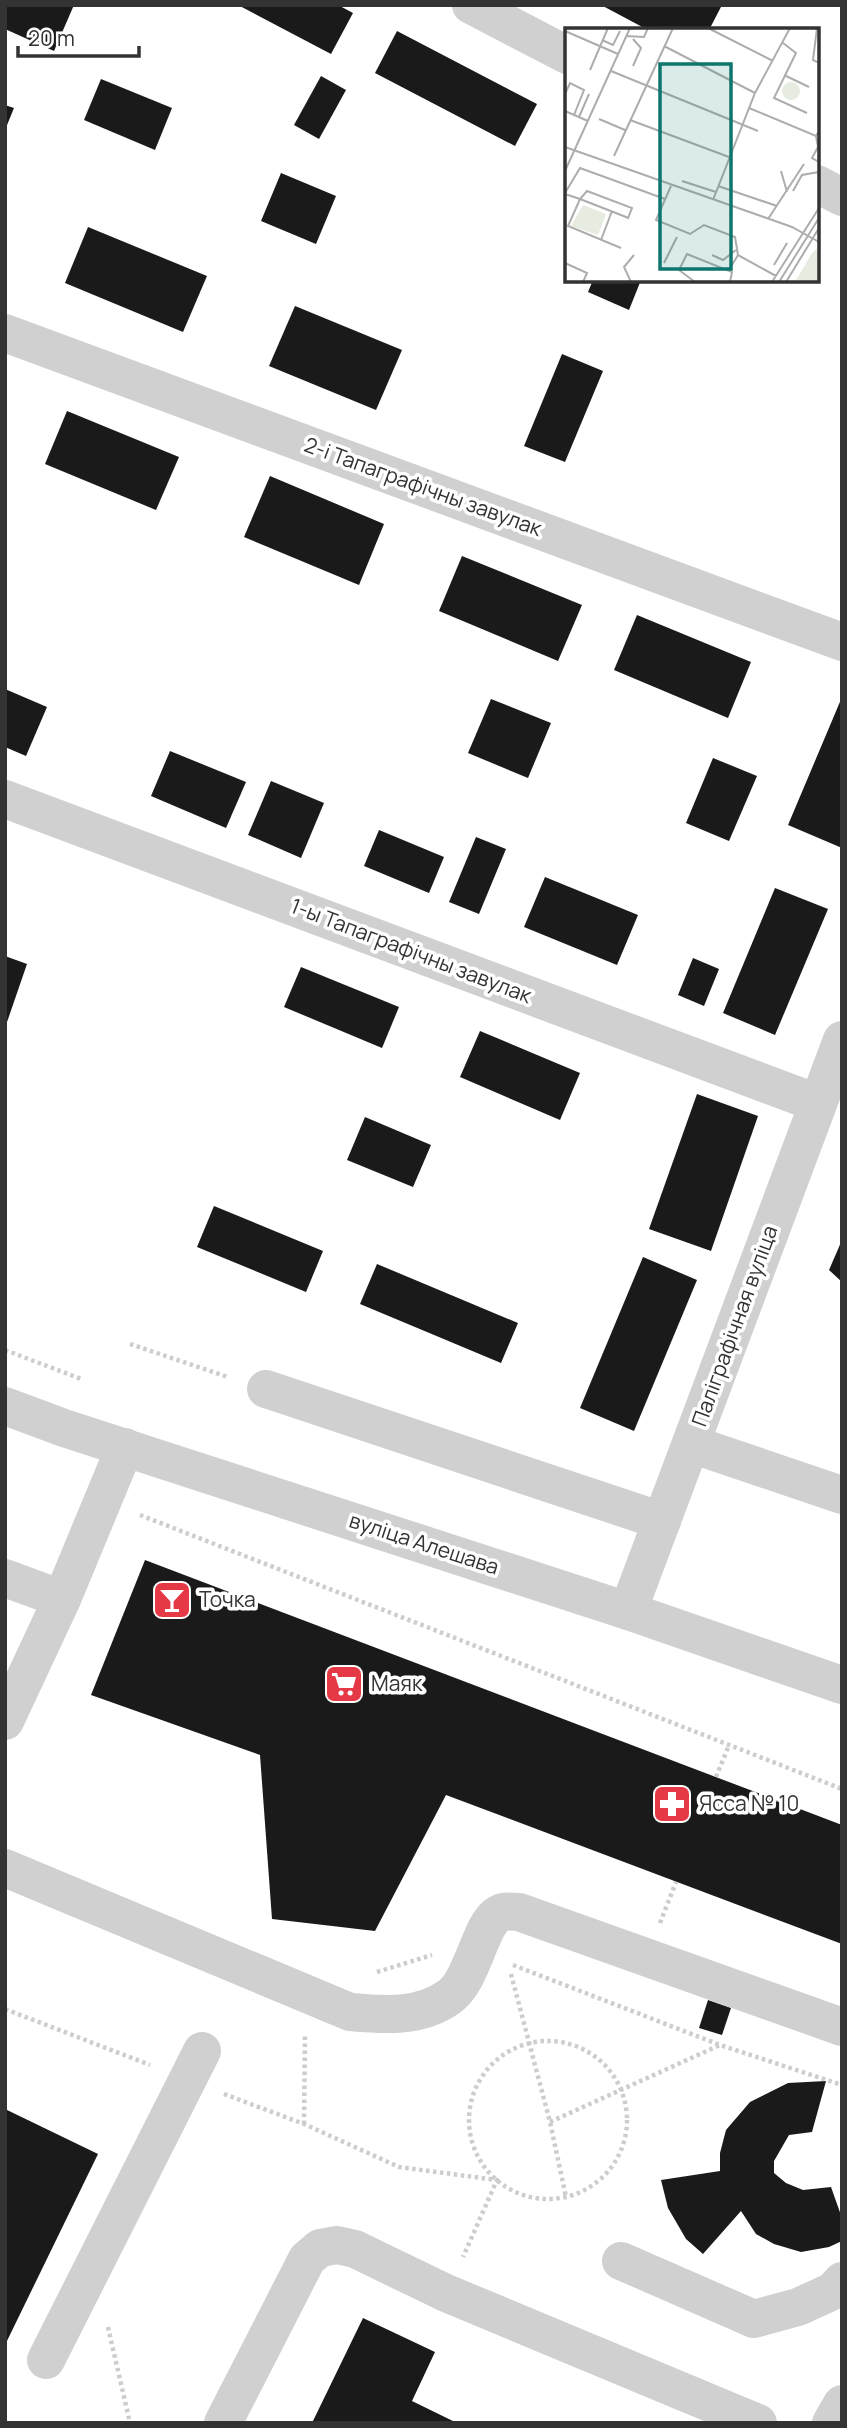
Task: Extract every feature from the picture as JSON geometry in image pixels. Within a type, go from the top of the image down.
[{"type":"street","points":[[471,5],[565,54]]},
{"type":"street","points":[[819,185],[842,197]]},
{"type":"street","name":"2-і Тапаграфічны завулак","points":[[5,332],[842,642]]},
{"type":"street","name":"1-ы Тапаграфічны завулак","points":[[5,799],[817,1103]]},
{"type":"street","name":"Паліграфічная вуліца","points":[[628,1611],[842,1040]]},
{"type":"street","points":[[266,1389],[662,1521]]},
{"type":"street","name":"вуліца Алешава","points":[[5,1406],[628,1611],[842,1685]]},
{"type":"street","points":[[691,1444],[842,1496]]},
{"type":"street","points":[[5,1721],[62,1599],[125,1447]]},
{"type":"street","points":[[5,1578],[62,1599]]},
{"type":"street","points":[[5,1868],[350,2012],[389,2016],[421,2010],[450,1996],[469,1973],[489,1922],[501,1912],[519,1912],[842,2027]]},
{"type":"street","points":[[46,2360],[194,2065]]},
{"type":"street","points":[[223,2423],[307,2259],[320,2248],[337,2245],[355,2249],[446,2293],[758,2423]]},
{"type":"street","points":[[621,2261],[754,2319],[798,2307],[833,2291],[842,2281]]},
{"type":"street","points":[[831,2423],[842,2404]]},
{"type":"path","points":[[130,1344],[266,1389]]},
{"type":"path","points":[[5,1350],[80,1379]]},
{"type":"path","points":[[103,1501],[842,1789]]},
{"type":"path","points":[[716,1777],[729,1745]]},
{"type":"path","points":[[657,1930],[676,1882]]},
{"type":"path","points":[[384,1977],[370,1974],[481,1940]]},
{"type":"path","points":[[566,2197],[550,2122],[509,1964],[720,2045],[842,2085]]},
{"type":"path","points":[[304,2124],[306,1995]]},
{"type":"path","points":[[5,2009],[194,2065],[304,2124],[399,2167],[497,2180]]},
{"type":"path","points":[[552,2041],[574,2045],[594,2055],[610,2070],[622,2090],[628,2116],[625,2144],[612,2168],[592,2187],[566,2197],[541,2200],[518,2193],[497,2180],[481,2161],[471,2138],[470,2114],[475,2090],[488,2069],[507,2053],[530,2043],[552,2041]]},
{"type":"path","points":[[550,2122],[720,2045]]},
{"type":"path","points":[[446,2293],[497,2180]]},
{"type":"building","points":[[5,5],[74,5],[54,51],[5,29]]},
{"type":"building","points":[[238,5],[338,5],[353,13],[331,54]]},
{"type":"building","points":[[601,5],[722,5],[710,28],[644,28]]},
{"type":"building","points":[[397,31],[537,104],[515,146],[375,73]]},
{"type":"building","points":[[321,76],[346,90],[319,139],[294,125]]},
{"type":"building","points":[[101,79],[172,108],[155,150],[84,120]]},
{"type":"building","points":[[5,105],[14,108],[5,130]]},
{"type":"building","points":[[281,173],[336,196],[316,244],[261,221]]},
{"type":"building","points":[[88,227],[207,276],[183,332],[65,283]]},
{"type":"building","points":[[592,282],[640,282],[629,310],[588,292]]},
{"type":"building","points":[[295,306],[402,350],[376,410],[269,366]]},
{"type":"building","points":[[562,354],[603,371],[565,462],[524,446]]},
{"type":"building","points":[[67,411],[179,457],[156,510],[45,464]]},
{"type":"building","points":[[270,476],[384,524],[359,585],[244,537]]},
{"type":"building","points":[[462,556],[582,605],[558,661],[439,611]]},
{"type":"building","points":[[637,615],[751,662],[728,718],[614,670]]},
{"type":"building","points":[[5,689],[47,707],[26,756],[5,747]]},
{"type":"building","points":[[842,697],[842,848],[788,825]]},
{"type":"building","points":[[491,699],[551,723],[528,778],[468,753]]},
{"type":"building","points":[[170,751],[246,782],[226,828],[151,796]]},
{"type":"building","points":[[713,758],[757,776],[729,841],[686,823]]},
{"type":"building","points":[[271,781],[324,803],[301,858],[248,835]]},
{"type":"building","points":[[379,830],[444,857],[429,893],[364,866]]},
{"type":"building","points":[[476,837],[506,849],[479,914],[449,902]]},
{"type":"building","points":[[545,877],[638,915],[617,965],[524,927]]},
{"type":"building","points":[[775,888],[828,909],[775,1035],[723,1013]]},
{"type":"building","points":[[5,956],[27,964],[6,1025],[5,1025]]},
{"type":"building","points":[[693,958],[719,969],[704,1006],[678,995]]},
{"type":"building","points":[[301,967],[399,1007],[382,1048],[284,1007]]},
{"type":"building","points":[[480,1031],[580,1073],[560,1120],[460,1077]]},
{"type":"building","points":[[697,1094],[758,1116],[711,1251],[649,1229]]},
{"type":"building","points":[[365,1117],[431,1145],[413,1187],[347,1160]]},
{"type":"building","points":[[214,1206],[323,1251],[306,1292],[197,1247]]},
{"type":"building","points":[[842,1240],[842,1282],[829,1270]]},
{"type":"building","points":[[643,1257],[697,1280],[634,1431],[580,1408]]},
{"type":"building","points":[[377,1264],[518,1323],[501,1363],[360,1304]]},
{"type":"building","points":[[145,1560],[842,1825],[842,1944],[446,1795],[375,1931],[272,1919],[260,1755],[91,1695]]},
{"type":"building","points":[[708,2000],[731,2008],[722,2035],[699,2028]]},
{"type":"building","points":[[826,2081],[812,2132],[789,2135],[774,2161],[774,2173],[786,2183],[803,2190],[831,2187],[842,2218],[842,2241],[829,2247],[801,2252],[774,2244],[756,2234],[741,2211],[703,2254],[686,2239],[668,2208],[661,2180],[720,2171],[720,2153],[726,2130],[750,2102],[788,2083]]},
{"type":"building","points":[[5,2109],[98,2154],[5,2345]]},
{"type":"building","points":[[363,2318],[435,2352],[412,2401],[457,2423],[312,2423]]},
{"type":"place","name":"Точка","points":[[172,1600]]},
{"type":"place","name":"Маяк","points":[[344,1684]]},
{"type":"place","name":"Ясса № 10","points":[[672,1804]]}]
